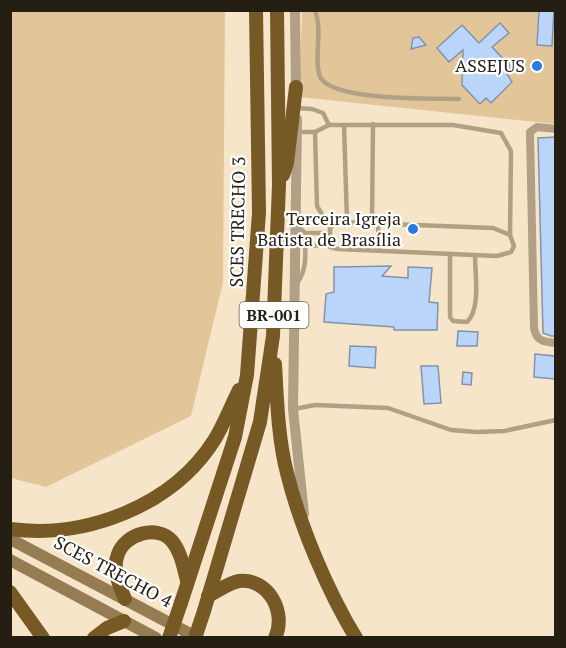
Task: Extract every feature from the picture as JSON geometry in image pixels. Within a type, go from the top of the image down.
[{"type":"highway","name":"SCES TRECHO 3","points":[[169,638],[235,437],[247,375],[259,213],[256,10]]},
{"type":"highway","name":"BR-001","points":[[196,638],[260,422],[273,336],[279,185],[276,10]]},
{"type":"highway","points":[[279,185],[287,163],[296,87]]},
{"type":"highway","points":[[273,336],[278,422],[287,473],[325,578],[356,638]]},
{"type":"highway","points":[[10,529],[42,532],[73,528],[116,518],[154,499],[188,472],[214,440],[247,375]]},
{"type":"highway","points":[[125,599],[117,579],[118,553],[134,536],[147,532],[161,534],[170,539],[180,553],[187,580]]},
{"type":"highway","points":[[208,596],[240,581],[254,583],[265,590],[275,602],[281,616],[275,638]]},
{"type":"highway","points":[[10,592],[43,638]]},
{"type":"highway","points":[[94,638],[107,628],[124,621]]},
{"type":"main road","name":"SCES TRECHO 4","points":[[10,539],[196,638]]},
{"type":"main road","points":[[10,560],[156,638]]},
{"type":"street","points":[[295,10],[297,132],[293,409],[306,527]]},
{"type":"street","points":[[555,129],[537,127],[530,132],[534,328],[538,338],[543,342],[555,343]]},
{"type":"lane","points":[[319,10],[318,74],[322,82],[333,89],[371,96],[459,99]]},
{"type":"lane","points":[[297,108],[312,109],[323,113],[329,125]]},
{"type":"lane","points":[[372,124],[375,223],[379,250]]},
{"type":"lane","points":[[297,132],[315,132],[329,125],[453,125],[501,133],[511,151],[510,235],[514,246],[511,252],[497,256],[475,256],[338,249],[329,245],[305,246]]},
{"type":"lane","points":[[344,125],[347,222]]},
{"type":"lane","points":[[315,132],[317,206],[324,218],[334,224],[347,222],[493,228],[510,235]]},
{"type":"lane","points":[[329,245],[329,233],[334,224]]},
{"type":"lane","points":[[295,285],[304,274],[305,246],[304,233],[296,225]]},
{"type":"lane","points":[[304,233],[329,233]]},
{"type":"lane","points":[[450,255],[450,317],[458,322],[467,322],[471,318],[475,302],[475,256]]},
{"type":"lane","points":[[293,409],[315,405],[388,408],[451,430],[477,432],[504,431],[555,420]]},
{"type":"shaded area","points":[[11,10],[225,11],[223,282],[191,416],[46,487],[11,478]]},
{"type":"shaded area","points":[[302,11],[555,11],[555,124],[299,97]]},
{"type":"building","points":[[539,10],[554,10],[552,46],[537,45]]},
{"type":"building","points":[[500,23],[509,33],[492,47],[511,67],[506,72],[512,82],[491,103],[486,98],[480,104],[462,85],[463,50],[449,62],[437,48],[462,25],[479,43]]},
{"type":"building","points":[[419,37],[426,45],[411,49],[413,38]]},
{"type":"building","points":[[555,137],[555,336],[551,336],[543,333],[538,138]]},
{"type":"building","points":[[391,266],[382,276],[408,278],[408,267],[432,268],[429,302],[438,303],[437,330],[394,330],[394,327],[324,322],[326,294],[334,292],[334,267]]},
{"type":"building","points":[[458,331],[478,332],[477,346],[457,346]]},
{"type":"building","points":[[350,346],[376,347],[375,368],[349,366]]},
{"type":"building","points":[[535,354],[555,356],[555,379],[534,377]]},
{"type":"building","points":[[421,366],[438,366],[441,403],[424,404]]},
{"type":"building","points":[[463,372],[472,373],[471,385],[462,384]]},
{"type":"place","name":"ASSEJUS","points":[[537,66]]},
{"type":"place","name":"Terceira Igreja Batista de Brasília","points":[[413,229]]}]
